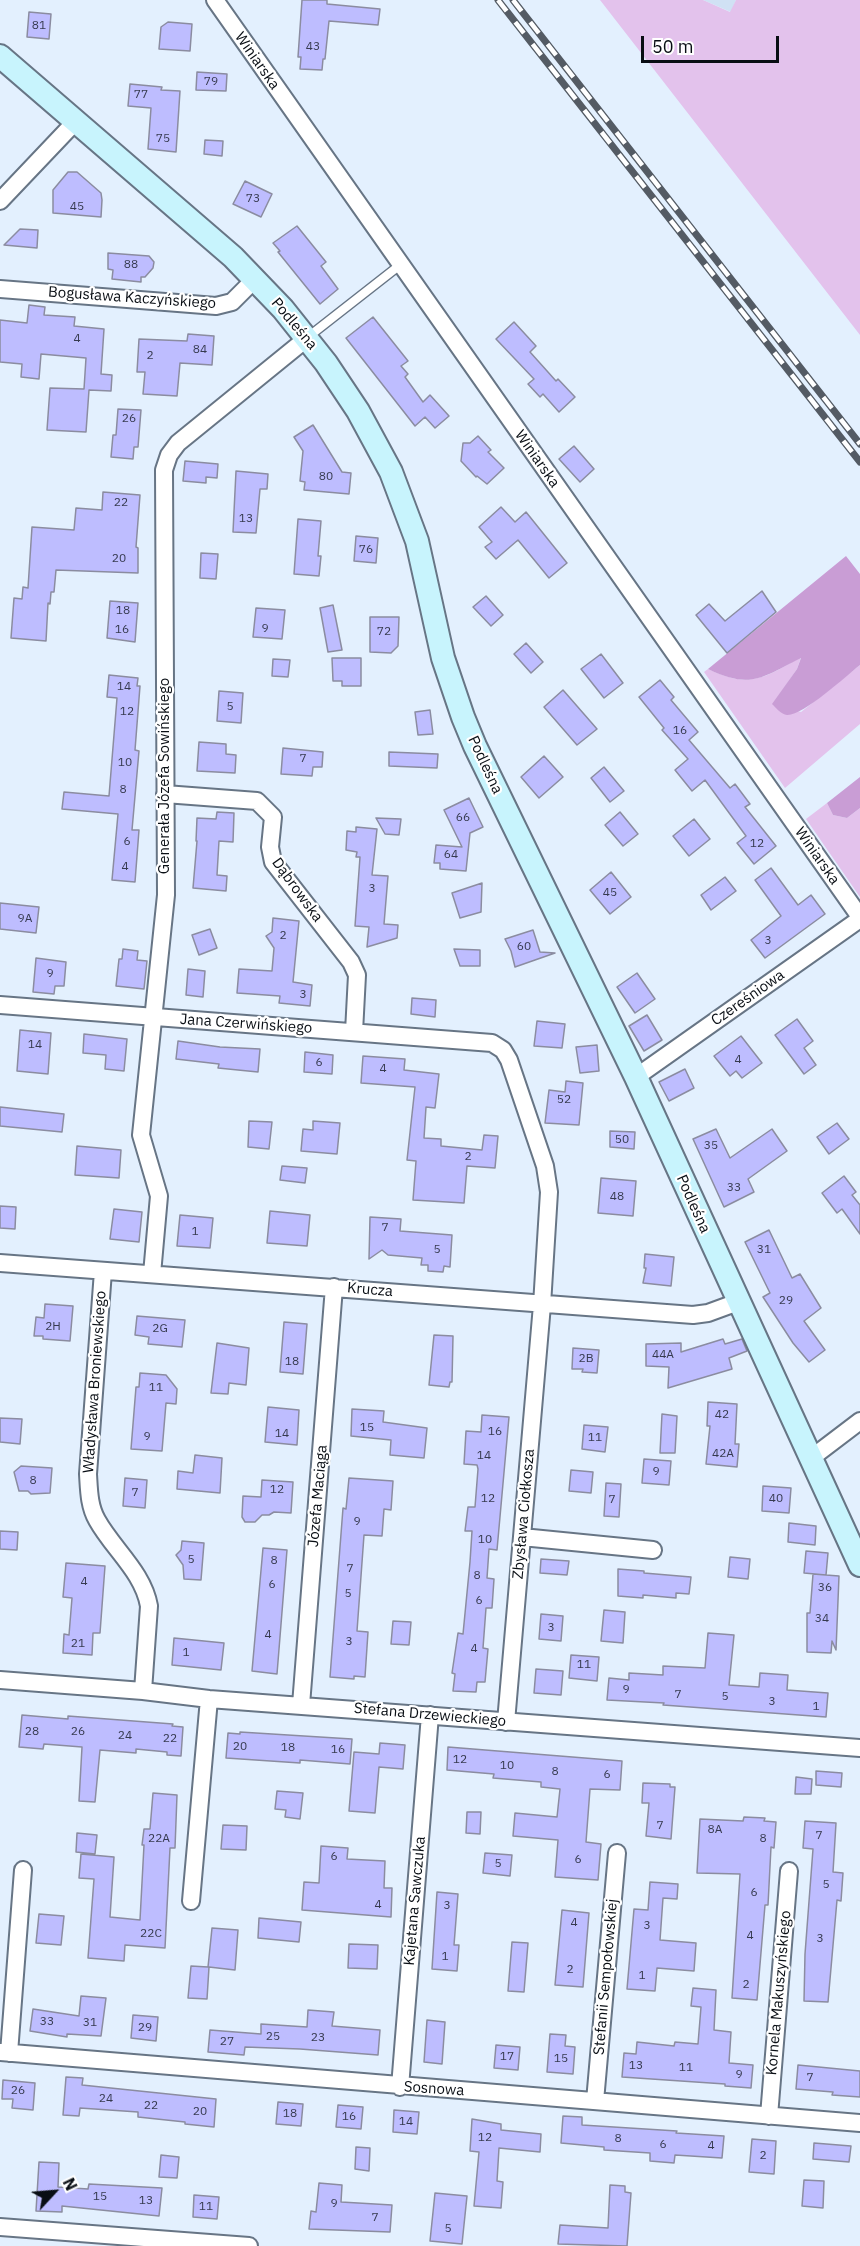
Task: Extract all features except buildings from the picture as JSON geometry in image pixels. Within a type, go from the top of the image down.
[{"type":"street","name":"Winiarska","points":[[215,0],[860,918]]},
{"type":"street","name":"Podleśna","points":[[0,56],[233,257],[283,309],[326,363],[358,411],[391,472],[417,541],[443,658],[475,746],[636,1077],[860,1565]]},
{"type":"street","points":[[0,201],[76,121]]},
{"type":"street","name":"Bogusława Kaczyńskiego","points":[[0,289],[216,306],[232,302],[255,279]]},
{"type":"street","name":"Generała Józefa Sowińskiego","points":[[152,1274],[159,1196],[141,1135],[166,895],[164,470],[169,455],[178,443],[306,339]]},
{"type":"street","name":"Dąbrowska","points":[[165,794],[257,801],[273,817],[270,847],[273,862],[351,962],[357,975],[354,1032]]},
{"type":"street","name":"Czereśniowa","points":[[636,1077],[860,918]]},
{"type":"street","name":"Jana Czerwińskiego","points":[[0,1005],[492,1042],[503,1050],[509,1060],[544,1166],[549,1192],[542,1305]]},
{"type":"street","name":"Krucza","points":[[0,1263],[693,1315],[708,1313],[738,1302]]},
{"type":"street","name":"Władysława Broniewskiego","points":[[103,1271],[88,1474],[89,1498],[96,1519],[147,1593],[150,1606],[142,1691]]},
{"type":"street","name":"Józefa Maciąga","points":[[301,1705],[334,1287]]},
{"type":"street","name":"Zbysława Ciołkosza","points":[[506,1722],[542,1305]]},
{"type":"street","points":[[810,1459],[860,1421]]},
{"type":"street","points":[[522,1537],[653,1550]]},
{"type":"street","name":"Stefana Drzewieckiego","points":[[0,1680],[142,1691],[209,1699],[860,1748]]},
{"type":"street","points":[[191,1901],[209,1699]]},
{"type":"street","name":"Kajetana Sawczuka","points":[[400,2086],[430,1715]]},
{"type":"street","name":"Stefanii Sempołowskiej","points":[[595,2101],[617,1853]]},
{"type":"street","name":"Sosnowa","points":[[23,1870],[4,2053],[860,2123]]},
{"type":"street","name":"Kornela Makuszyńskiego","points":[[769,2116],[789,1870]]},
{"type":"street","points":[[0,2227],[249,2246]]},
{"type":"lane","points":[[306,339],[400,265]]},
{"type":"shaded area","points":[[600,0],[703,0],[730,12],[736,0],[860,0],[860,335]]},
{"type":"shaded area","points":[[703,0],[736,0],[731,12]]},
{"type":"shaded area","points":[[846,556],[860,574],[860,665],[835,686],[813,703],[794,714],[787,715],[772,704],[797,669],[801,658],[766,675],[746,680],[736,679],[708,669]]},
{"type":"shaded area","points":[[801,657],[797,669],[773,704],[801,712],[860,665],[860,724],[785,788],[704,672],[708,669],[735,679],[746,680],[777,671]]},
{"type":"shaded area","points":[[860,777],[860,808],[847,818],[833,815],[827,803]]},
{"type":"shaded area","points":[[827,803],[833,815],[847,818],[860,808],[860,897],[806,819]]},
{"type":"railway","points":[[498,0],[860,462]]},
{"type":"railway","points":[[513,0],[860,444]]}]
